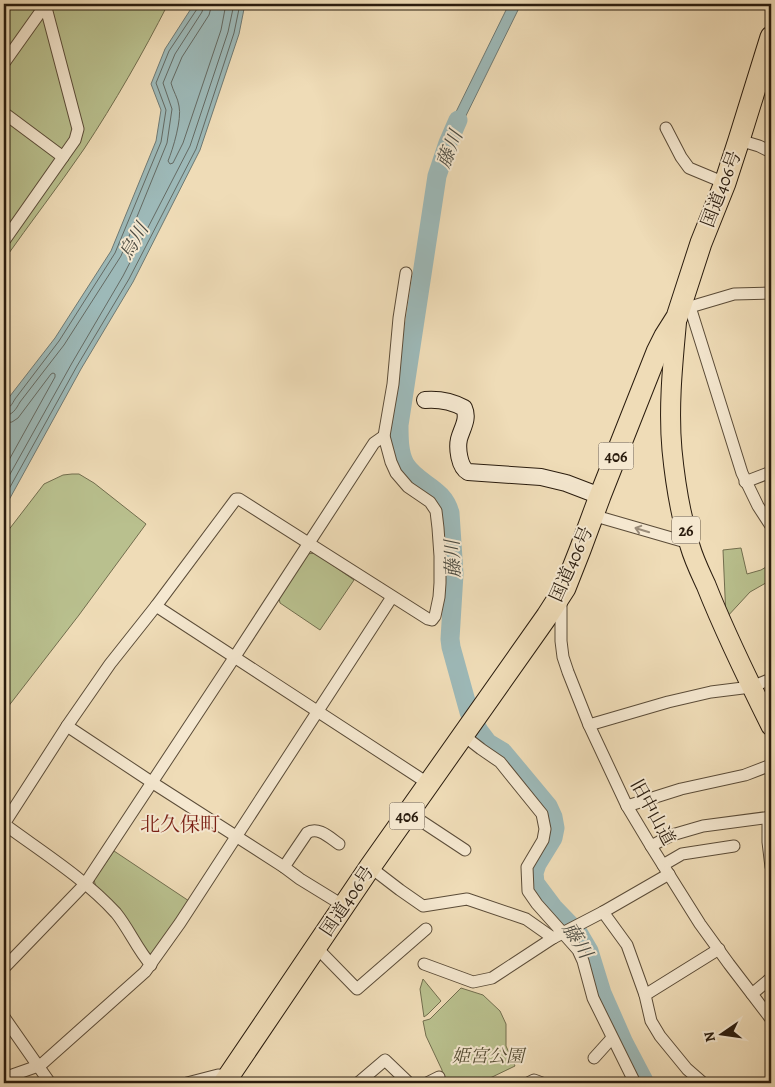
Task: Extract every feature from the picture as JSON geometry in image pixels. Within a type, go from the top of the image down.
[{"type":"highway","name":"国道406号","points":[[227,1080],[370,867],[565,588],[657,352],[665,336],[683,310],[701,242],[725,183],[771,37]]},
{"type":"main road","name":"26","points":[[683,310],[671,394],[670,418],[676,480],[689,544],[718,615],[771,726]]},
{"type":"street","points":[[4,63],[46,4]]},
{"type":"street","points":[[4,241],[75,140],[78,129],[46,4]]},
{"type":"street","points":[[4,114],[63,157]]},
{"type":"street","points":[[666,128],[689,168],[725,183]]},
{"type":"street","points":[[739,140],[771,152]]},
{"type":"street","points":[[151,965],[117,915],[91,888],[4,824],[67,726],[110,664],[236,500],[239,499],[310,543],[428,619],[432,620],[435,616],[439,597],[440,556],[436,510],[430,502],[408,487],[396,473],[390,462],[384,436],[393,384],[399,318],[406,272]]},
{"type":"street","points":[[771,293],[734,294],[683,310],[746,482],[771,526]]},
{"type":"street","points":[[425,400],[446,402],[464,408],[467,416],[458,443],[460,464],[463,470],[541,478],[566,483],[596,505],[689,544]]},
{"type":"street","points":[[4,968],[85,884],[153,783],[374,443],[378,438],[384,436]]},
{"type":"street","points":[[746,482],[771,473]]},
{"type":"street","points":[[7,1079],[43,1063],[151,965],[392,597]]},
{"type":"street","name":"旧中山道","points":[[560,597],[560,641],[563,657],[589,724],[627,806],[700,924],[771,1019]]},
{"type":"street","points":[[156,606],[429,784]]},
{"type":"street","points":[[589,724],[710,692],[751,687],[771,679]]},
{"type":"street","points":[[470,725],[481,749],[500,762],[542,814],[545,829],[543,840],[527,867],[528,891],[562,934],[578,950],[593,998],[635,1082]]},
{"type":"street","points":[[67,726],[344,906]]},
{"type":"street","points":[[627,806],[681,789],[745,775],[771,765]]},
{"type":"street","points":[[409,813],[465,850]]},
{"type":"street","points":[[651,846],[672,835],[703,826],[770,818],[768,842],[771,867]]},
{"type":"street","points":[[284,867],[307,832],[312,829],[318,830],[339,844]]},
{"type":"street","points":[[424,964],[473,982],[492,978],[562,934],[603,912],[666,870],[682,854],[734,846]]},
{"type":"street","points":[[370,867],[423,906],[467,899],[526,919],[562,934]]},
{"type":"street","points":[[603,912],[627,945],[645,995],[651,1021],[660,1036],[687,1069],[703,1083]]},
{"type":"street","points":[[316,947],[357,989],[426,929]]},
{"type":"street","points":[[645,995],[718,949]]},
{"type":"street","points":[[752,994],[771,978]]},
{"type":"street","points":[[4,1017],[50,1083]]},
{"type":"street","points":[[594,1058],[612,1038]]},
{"type":"street","points":[[363,1082],[385,1060],[409,1083]]},
{"type":"street","points":[[187,1083],[218,1075],[227,1080]]},
{"type":"street","points":[[427,1083],[439,1076]]},
{"type":"street","points":[[528,1083],[534,1080],[542,1083]]},
{"type":"green space","points":[[4,4],[168,4],[149,41],[95,131],[4,260]]},
{"type":"green space","points":[[79,474],[94,483],[146,524],[4,712],[4,536],[44,484],[63,475]]},
{"type":"green space","points":[[741,548],[747,574],[761,570],[771,564],[771,580],[750,592],[726,618],[723,550]]},
{"type":"green space","points":[[315,553],[354,580],[320,630],[280,603],[279,598],[307,554]]},
{"type":"green space","points":[[114,851],[189,901],[153,954],[147,953],[96,887],[94,880]]},
{"type":"green space","points":[[423,979],[441,1001],[424,1017],[420,989]]},
{"type":"green space","name":"姫宮公園","points":[[461,988],[483,995],[500,1011],[506,1024],[506,1046],[515,1066],[488,1079],[465,1080],[443,1078],[442,1070],[426,1036],[423,1021],[430,1019]]},
{"type":"water","name":"烏川","points":[[194,4],[245,4],[239,34],[200,150],[133,282],[81,369],[4,509],[4,408],[10,396],[55,338],[111,251],[156,141],[161,110],[151,84],[165,49]]},
{"type":"water","points":[[509,4],[521,4],[455,138],[448,143],[453,118]]},
{"type":"waterway","name":"藤川","points":[[458,120],[437,176],[399,425],[400,450],[403,460],[410,471],[442,497],[450,513],[454,574],[450,639],[469,712],[488,743],[503,752],[548,806],[553,817],[555,828],[553,838],[537,864],[534,873],[535,883],[553,907],[579,934],[589,951],[602,993],[624,1043],[645,1083]]},
{"type":"district","name":"北久保町","points":[[180,824]]}]
